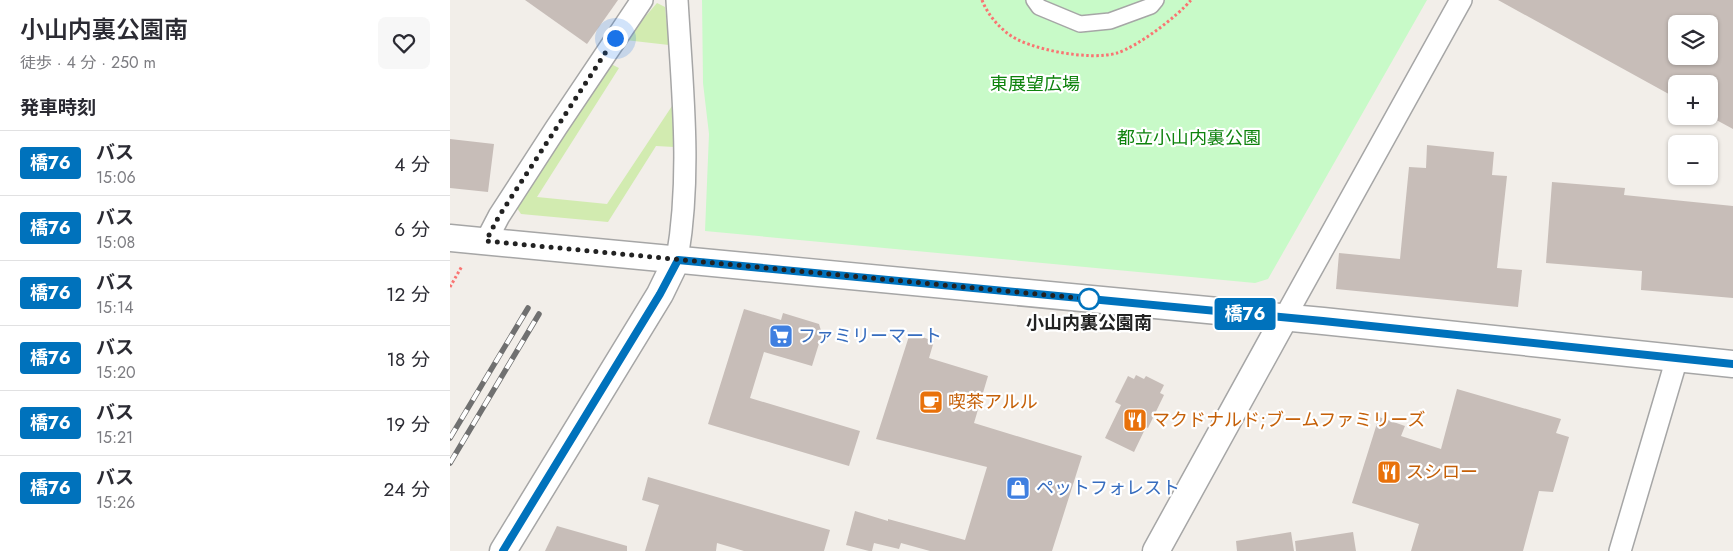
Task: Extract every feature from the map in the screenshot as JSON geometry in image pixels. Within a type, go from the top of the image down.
[{"type":"street","points":[[486,241],[499,216],[535,160],[642,0]]},
{"type":"street","points":[[503,551],[660,294],[678,260],[682,233],[685,139],[677,0]]},
{"type":"street","points":[[1034,0],[1040,7],[1080,24],[1110,21],[1150,6],[1156,0]]},
{"type":"street","points":[[1156,551],[1461,0]]},
{"type":"street","points":[[450,238],[1285,318],[1733,364]]},
{"type":"street","points":[[1620,551],[1677,358]]},
{"type":"path","points":[[450,286],[462,266]]},
{"type":"green space","name":"都立小山内裏公園","points":[[702,0],[1427,0],[1268,279],[1255,283],[705,231],[709,134],[703,83]]},
{"type":"green space","points":[[657,3],[665,7],[669,45],[625,40]]},
{"type":"green space","points":[[609,63],[619,68],[537,197],[607,204],[674,103],[674,147],[656,146],[608,222],[521,214],[517,208]]},
{"type":"building","points":[[525,0],[618,0],[587,44]]},
{"type":"building","points":[[1498,0],[1733,0],[1733,129],[1718,121],[1718,75],[1668,75],[1668,94]]},
{"type":"building","points":[[450,139],[494,144],[488,192],[450,188]]},
{"type":"building","points":[[1427,145],[1494,152],[1492,175],[1507,176],[1497,268],[1522,270],[1518,307],[1336,289],[1339,253],[1400,259],[1409,167],[1426,168]]},
{"type":"building","points":[[1552,182],[1625,188],[1624,195],[1733,206],[1733,298],[1641,290],[1642,271],[1546,263]]},
{"type":"building","points":[[744,309],[781,320],[783,313],[819,324],[822,334],[812,366],[764,352],[750,398],[860,431],[849,466],[708,424]]},
{"type":"building","points":[[910,333],[934,341],[929,358],[988,376],[974,423],[1082,456],[1052,551],[930,551],[901,543],[899,549],[874,543],[872,551],[869,551],[846,545],[855,511],[965,540],[987,467],[876,439]]},
{"type":"building","points":[[1136,375],[1144,379],[1146,376],[1164,385],[1160,393],[1164,395],[1134,452],[1105,438],[1121,405],[1115,402],[1128,376],[1134,379]]},
{"type":"building","points":[[1457,389],[1561,419],[1556,433],[1569,437],[1553,492],[1539,491],[1523,551],[1411,551],[1419,524],[1352,503],[1379,417],[1405,426],[1401,436],[1441,449]]},
{"type":"building","points":[[648,477],[830,530],[824,551],[744,551],[717,543],[716,551],[645,551],[659,505],[642,500]]},
{"type":"building","points":[[557,526],[627,546],[627,551],[545,551]]},
{"type":"building","points":[[1291,532],[1294,551],[1237,551],[1236,541]]},
{"type":"building","points":[[1353,532],[1356,551],[1296,551],[1295,541]]},
{"type":"railway","points":[[450,438],[528,308]]},
{"type":"railway","points":[[450,463],[539,314]]},
{"type":"bus line","name":"橋76","points":[[503,551],[660,294],[678,260],[1323,321],[1733,364]]},
{"type":"place","name":"小山内裏公園南","points":[[1089,299]]},
{"type":"place","name":"ファミリーマート","points":[[781,336]]},
{"type":"place","name":"喫茶アルル","points":[[931,402]]},
{"type":"place","name":"マクドナルド;ブームファミリーズ","points":[[1135,420]]},
{"type":"place","name":"スシロー","points":[[1389,472]]},
{"type":"place","name":"ペットフォレスト","points":[[1018,488]]},
{"type":"route","points":[[615,38],[499,216],[486,241],[1089,299]]},
{"type":"park label","name":"東展望広場","points":[[1035,84]]}]
